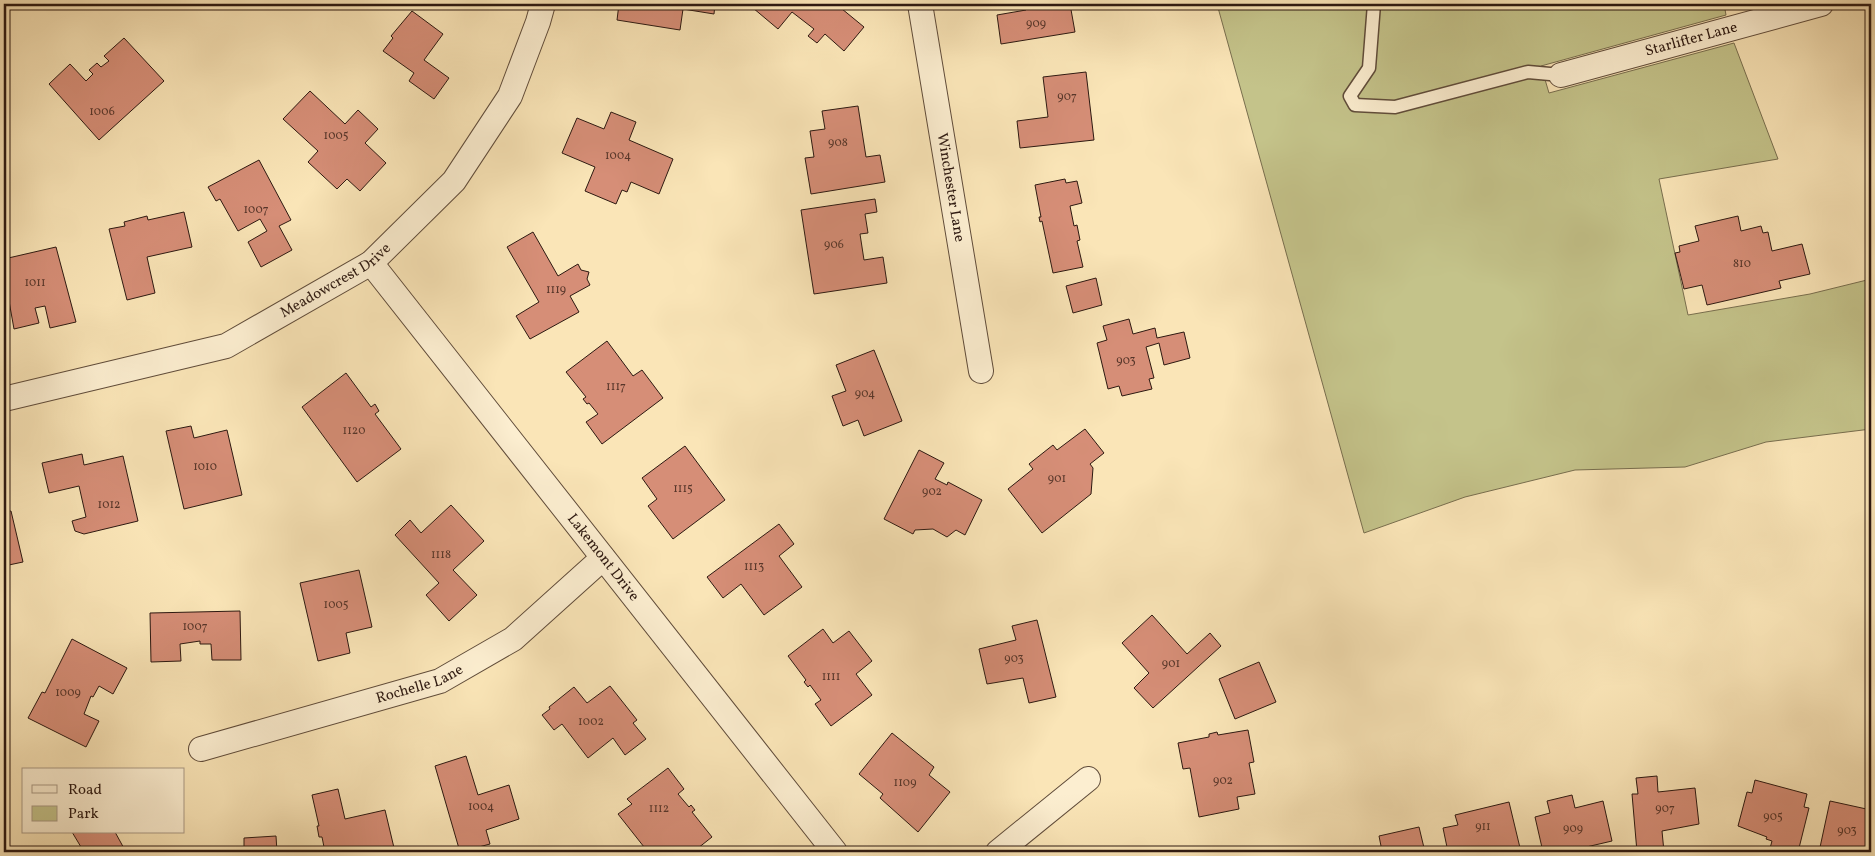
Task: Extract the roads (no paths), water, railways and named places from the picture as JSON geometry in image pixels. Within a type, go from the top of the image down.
[{"type":"street","name":"Meadowcrest Drive","points":[[4,398],[226,346],[371,263],[454,181],[510,96],[543,4]]},
{"type":"street","name":"Winchester Lane","points":[[920,4],[981,371]]},
{"type":"street","name":"Starlifter Lane","points":[[1561,76],[1821,4]]},
{"type":"street","name":"Lakemont Drive","points":[[371,263],[835,852]]},
{"type":"street","name":"Rochelle Lane","points":[[201,749],[440,681],[513,639],[604,558]]},
{"type":"street","points":[[998,852],[1088,779]]},
{"type":"lane","points":[[1374,4],[1369,68],[1350,96],[1355,106],[1395,106],[1528,72],[1561,76]]}]
